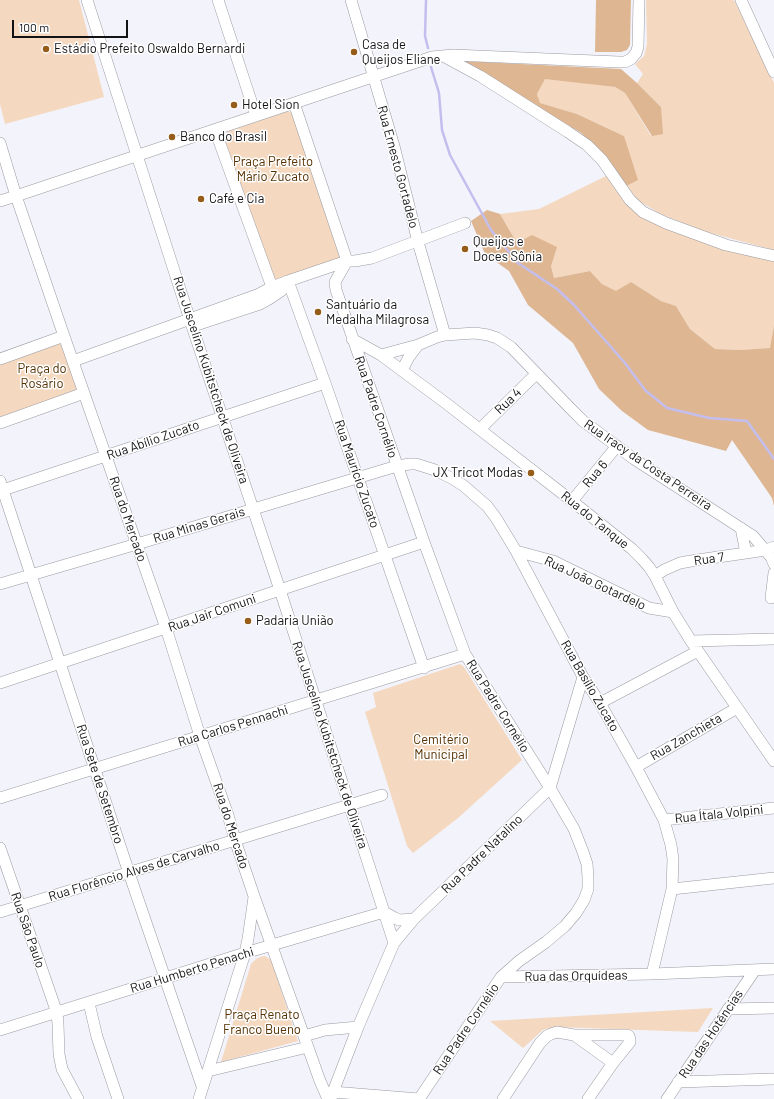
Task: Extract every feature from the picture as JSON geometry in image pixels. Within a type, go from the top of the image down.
[{"type":"street","name":"Rua Juscelino Kubitstcheck de Oliveira","points":[[88,0],[191,323],[280,590],[394,943]]},
{"type":"street","points":[[218,0],[256,116]]},
{"type":"street","name":"Rua Ernesto Gortadelo","points":[[351,0],[394,146],[418,242],[445,335]]},
{"type":"street","points":[[0,201],[432,57],[453,55],[625,62],[631,59],[636,53],[638,47],[639,0]]},
{"type":"street","points":[[741,0],[774,72]]},
{"type":"street","points":[[442,56],[480,76],[587,145],[602,160],[630,200],[643,212],[666,223],[726,245],[774,256]]},
{"type":"street","points":[[294,103],[347,261]]},
{"type":"street","points":[[215,130],[272,287]]},
{"type":"street","name":"Rua do Mercado","points":[[0,143],[16,196],[166,628],[200,736],[228,814],[254,896]]},
{"type":"street","points":[[74,364],[191,323],[288,281],[347,261],[372,258],[418,242],[465,223]]},
{"type":"street","name":"Rua Padre Cornélio","points":[[347,261],[335,282],[335,286],[352,339],[465,654],[550,788],[574,829],[584,852],[587,864],[588,889],[584,900],[576,913],[565,926],[500,977],[419,1099]]},
{"type":"street","points":[[191,323],[260,304],[281,291],[288,281]]},
{"type":"street","name":"Rua Maurício Zucato","points":[[288,281],[424,668]]},
{"type":"street","name":"Rua Iracy da Costa Perreira","points":[[381,355],[418,345],[436,337],[445,335],[475,334],[488,335],[497,338],[511,348],[583,421],[634,459],[770,548],[774,564]]},
{"type":"street","points":[[0,359],[64,336]]},
{"type":"street","name":"Rua do Tanque","points":[[352,339],[381,355],[402,370],[480,429],[632,550],[649,567],[673,612],[691,641],[774,761]]},
{"type":"street","points":[[402,370],[418,345]]},
{"type":"street","name":"Rua 4","points":[[480,429],[536,374]]},
{"type":"street","name":"Rua Abílio Zucato","points":[[2,485],[106,456],[222,416],[325,383]]},
{"type":"street","points":[[0,423],[84,393]]},
{"type":"street","name":"Rua 6","points":[[572,501],[617,446]]},
{"type":"street","name":"Rua Basílio Zucato","points":[[397,466],[416,464],[426,467],[464,486],[487,506],[516,551],[583,677],[600,703],[664,820],[673,859],[672,889],[652,974]]},
{"type":"street","name":"Rua Minas Gerais","points":[[0,584],[397,466]]},
{"type":"street","name":"Rua Sete de Setembro","points":[[2,485],[30,575],[129,873],[202,1086]]},
{"type":"street","points":[[741,528],[746,553]]},
{"type":"street","name":"Rua Jair Comuni","points":[[0,683],[424,542]]},
{"type":"street","name":"Rua 7","points":[[654,576],[680,563],[770,548]]},
{"type":"street","name":"Rua João Gotardelo","points":[[516,551],[553,561],[649,608],[673,612]]},
{"type":"street","points":[[771,598],[774,573]]},
{"type":"street","points":[[691,641],[774,639]]},
{"type":"street","points":[[600,703],[698,651]]},
{"type":"street","name":"Rua Carlos Pennachi","points":[[0,798],[424,668],[465,654]]},
{"type":"street","points":[[550,788],[583,677]]},
{"type":"street","name":"Rua Zanchieta","points":[[636,767],[737,708]]},
{"type":"street","name":"Rua Padre Natalino","points":[[394,943],[414,919],[550,788]]},
{"type":"street","name":"Rua Florêncio Alves de Carvalho","points":[[0,912],[382,795]]},
{"type":"street","name":"Rua Ítala Volpini","points":[[664,820],[774,808]]},
{"type":"street","name":"Rua São Paulo","points":[[0,848],[57,1012],[58,1047],[62,1068],[78,1099]]},
{"type":"street","points":[[672,889],[774,878]]},
{"type":"street","points":[[254,896],[320,1081],[330,1097]]},
{"type":"street","points":[[199,1099],[245,954],[254,896]]},
{"type":"street","points":[[384,912],[399,920],[414,919]]},
{"type":"street","name":"Rua Humberto Penachi","points":[[0,1030],[384,912]]},
{"type":"street","points":[[330,1097],[394,943]]},
{"type":"street","name":"Rua das Orquídeas","points":[[500,977],[652,974],[774,969]]},
{"type":"street","name":"Rua das Hotências","points":[[667,1099],[755,970]]},
{"type":"street","points":[[89,1003],[97,1037],[118,1099]]},
{"type":"street","points":[[728,1009],[774,1008]]},
{"type":"street","points":[[304,1036],[325,1030],[358,1027]]},
{"type":"street","points":[[503,1099],[540,1043],[547,1036],[557,1032],[574,1035],[627,1035],[630,1038],[630,1042],[613,1063],[588,1099]]},
{"type":"street","points":[[574,1035],[613,1063]]},
{"type":"street","points":[[208,1071],[308,1047]]},
{"type":"street","points":[[678,1082],[774,1079]]},
{"type":"street","points":[[330,1097],[419,1099]]},
{"type":"green space","name":"Estádio Prefeito Oswaldo Bernardi","points":[[0,0],[79,0],[104,97],[5,124],[0,104]]},
{"type":"green space","points":[[646,0],[734,0],[774,83],[774,250],[703,231],[661,214],[639,201],[626,186],[624,136],[577,114],[539,103],[537,94],[545,78],[615,87],[625,93],[651,136],[661,107],[637,83],[643,74],[635,64],[644,56],[647,44]]},
{"type":"green space","name":"Praça Prefeito Mário Zucato","points":[[286,111],[292,114],[339,258],[276,280],[274,279],[224,138],[227,132]]},
{"type":"green space","points":[[608,175],[629,205],[774,259],[774,326],[771,348],[740,350],[715,349],[690,329],[676,306],[661,301],[631,282],[616,292],[602,284],[590,271],[554,278],[551,266],[517,243],[500,214],[539,209]]},
{"type":"green space","name":"Praça do Rosário","points":[[60,342],[78,393],[0,420],[0,362]]},
{"type":"green space","name":"Cemitério Municipal","points":[[460,664],[464,667],[522,760],[458,818],[413,853],[407,846],[365,712],[376,707],[373,693]]},
{"type":"green space","name":"Praça Renato Franco Bueno","points":[[265,956],[271,960],[298,1041],[221,1062],[251,964],[256,959]]},
{"type":"green space","points":[[713,1008],[698,1032],[555,1027],[543,1030],[523,1048],[490,1021]]},
{"type":"shaded area","points":[[596,0],[631,0],[630,45],[627,50],[621,52],[595,52]]},
{"type":"shaded area","points":[[461,61],[621,69],[661,107],[663,134],[652,136],[625,93],[615,87],[545,79],[537,94],[540,103],[577,114],[624,136],[638,180],[626,186],[606,156],[581,133]]},
{"type":"shaded area","points":[[487,210],[500,214],[517,243],[532,235],[557,247],[551,266],[554,278],[590,271],[602,284],[616,291],[631,282],[661,301],[676,306],[690,329],[715,349],[740,350],[770,348],[774,326],[774,506],[772,498],[732,440],[726,451],[648,430],[622,411],[599,389],[573,343],[528,305],[509,271],[485,254],[471,221]]},
{"type":"waterway","points":[[426,0],[425,36],[428,48]]},
{"type":"waterway","points":[[431,67],[439,93],[442,130],[450,155],[491,230],[518,263],[557,289],[574,305],[625,363],[645,390],[667,408],[709,418],[747,421],[774,459]]},
{"type":"place","name":"Estádio Prefeito Oswaldo Bernardi","points":[[46,49]]},
{"type":"place","name":"Casa de Queijos Eliane","points":[[354,52]]},
{"type":"place","name":"Hotel Sion","points":[[234,105]]},
{"type":"place","name":"Banco do Brasil","points":[[172,137]]},
{"type":"place","name":"Café e Cia","points":[[201,199]]},
{"type":"place","name":"Queijos e Doces Sônia","points":[[465,249]]},
{"type":"place","name":"Santuário da Medalha Milagrosa","points":[[318,312]]},
{"type":"place","name":"JX Tricot Modas","points":[[531,473]]},
{"type":"place","name":"Padaria União","points":[[248,621]]}]
